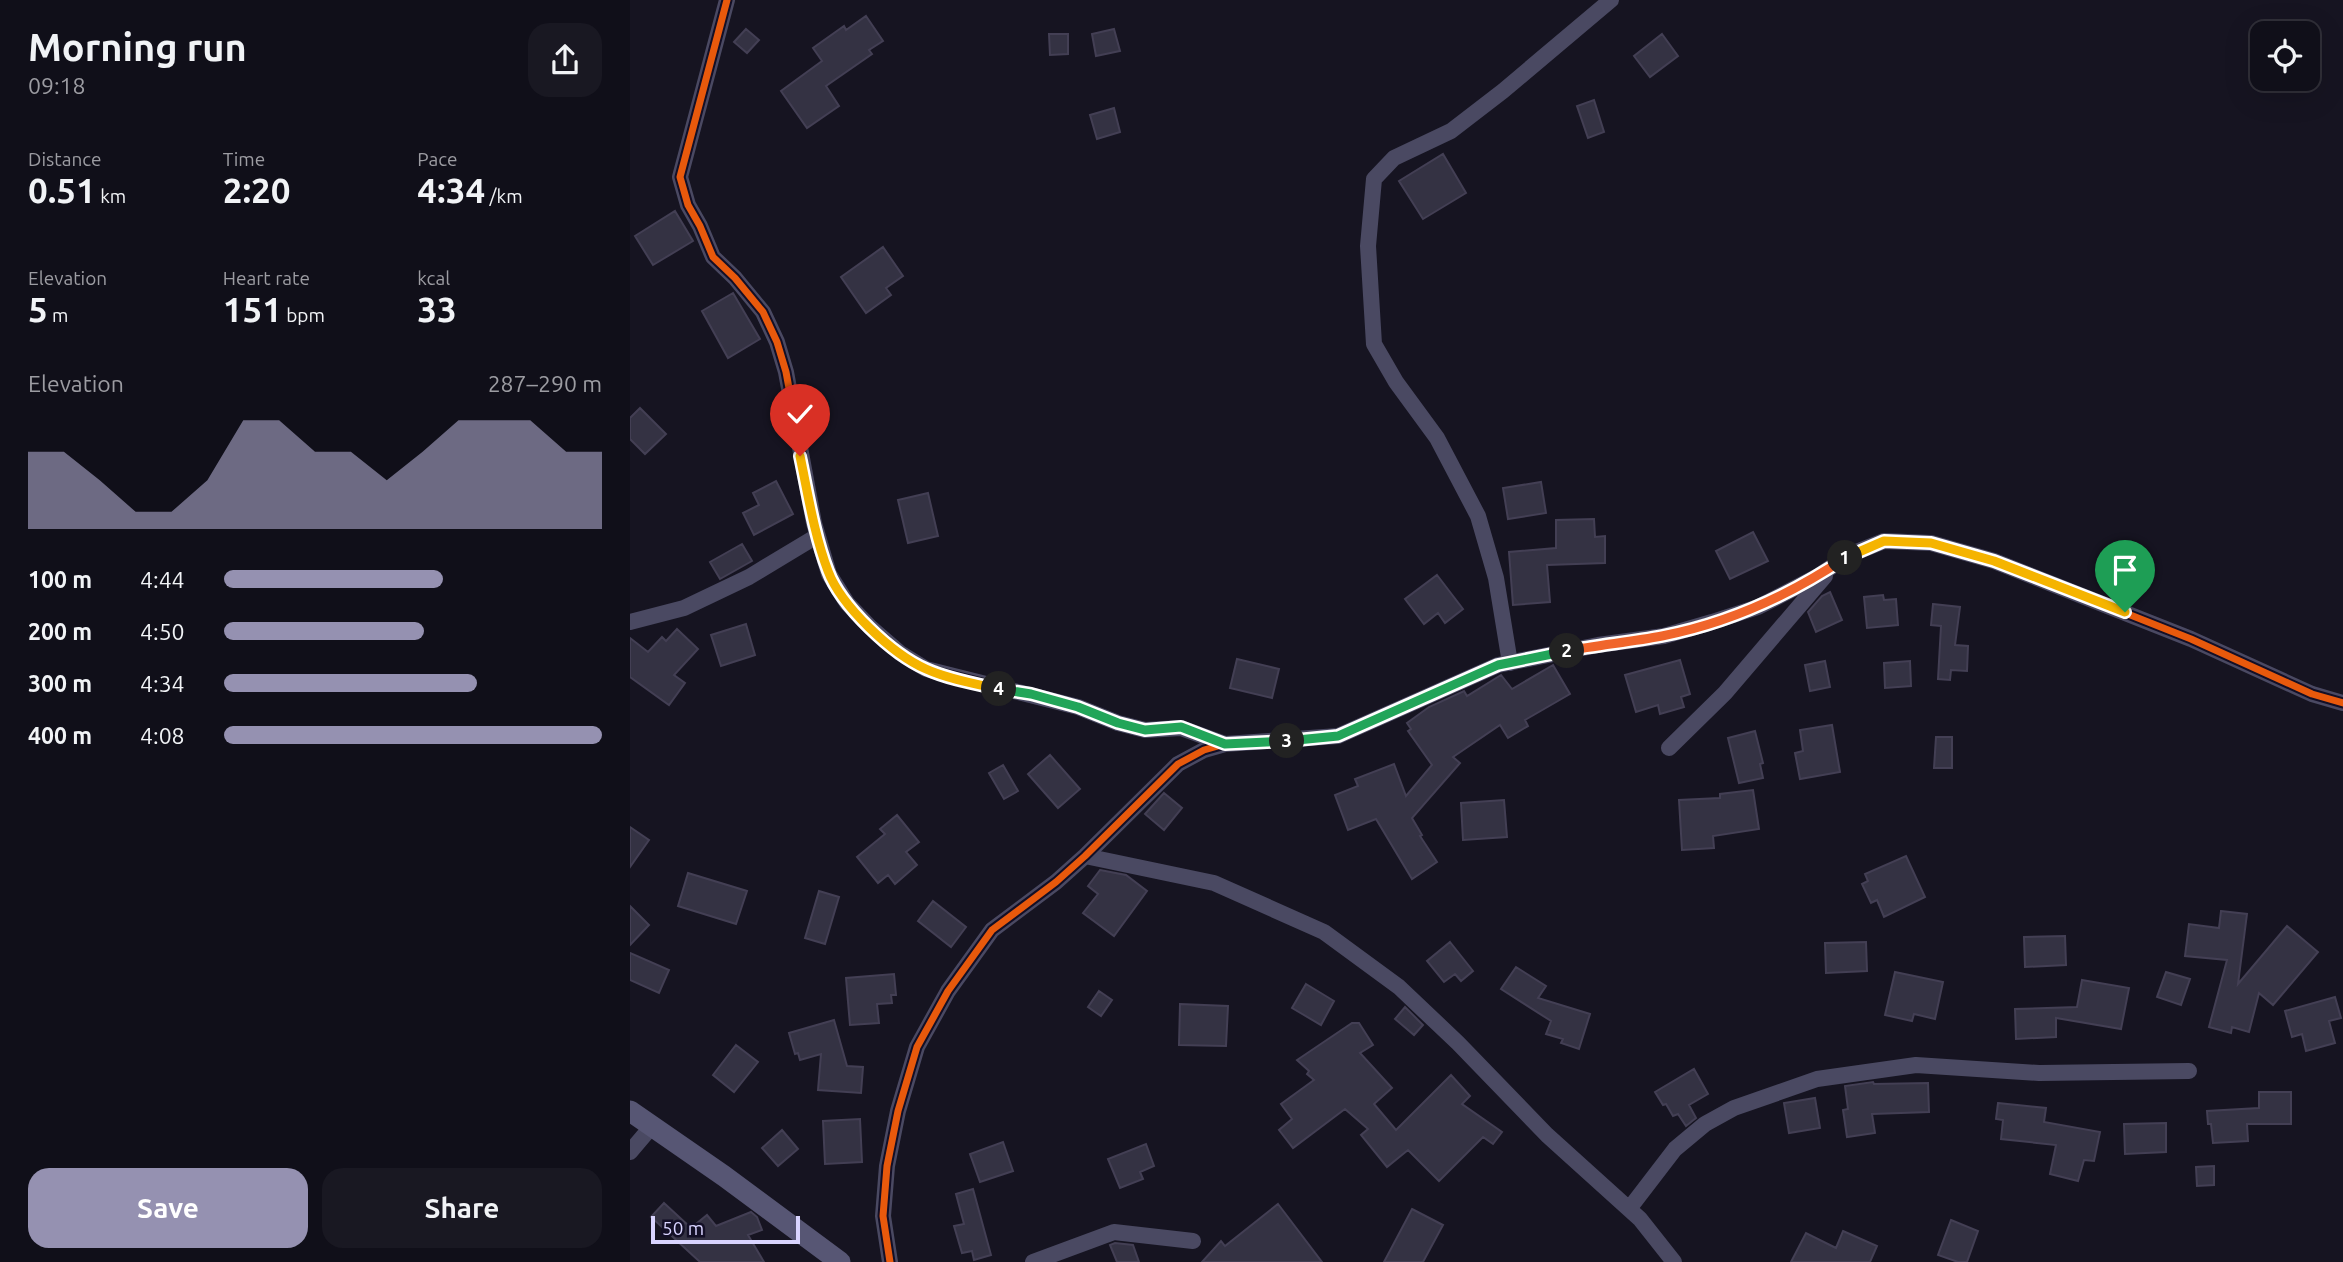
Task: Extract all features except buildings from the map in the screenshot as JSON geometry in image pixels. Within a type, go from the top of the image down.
[{"type":"street","points":[[727,0],[680,177],[688,205],[713,257],[735,278],[763,312],[777,342],[786,372],[817,536],[829,574],[847,603],[900,653],[926,669],[1078,707],[1136,728],[1145,730],[1181,727],[1225,744]]},
{"type":"street","points":[[1510,663],[1496,578],[1478,516],[1437,438],[1396,382],[1374,344],[1368,246],[1374,178],[1394,158],[1451,131],[1611,0]]},
{"type":"street","points":[[630,622],[684,608],[749,578],[817,536]]},
{"type":"street","points":[[890,1262],[883,1216],[887,1166],[898,1111],[917,1047],[948,991],[992,930],[1056,882],[1178,764],[1205,750],[1225,744],[1338,736],[1498,665],[1598,645],[1664,636],[1712,622],[1758,607],[1818,576],[1849,555],[1884,541],[1931,543],[1994,561],[2191,639],[2312,694],[2343,703]]},
{"type":"street","points":[[1669,748],[1725,693],[1838,562]]},
{"type":"street","points":[[1085,856],[1214,883],[1324,932],[1399,987],[1458,1043],[1547,1135],[1640,1219],[1674,1262]]},
{"type":"street","points":[[1629,1209],[1675,1149],[1705,1124],[1734,1108],[1817,1079],[1916,1065],[2039,1073],[2189,1071]]},
{"type":"street","points":[[630,1111],[840,1262]]},
{"type":"street","points":[[630,1152],[652,1126]]},
{"type":"street","points":[[1032,1262],[1114,1231],[1193,1241]]},
{"type":"cycle path","points":[[727,0],[680,177],[688,205],[713,257],[735,278],[763,312],[777,342],[786,372],[814,523],[829,574],[847,603],[900,653],[926,669],[1078,707],[1118,723],[1145,730],[1181,728],[1225,744]]},
{"type":"cycle path","points":[[890,1262],[883,1216],[887,1166],[898,1111],[917,1047],[948,991],[992,930],[1056,882],[1178,764],[1204,750],[1225,744],[1338,736],[1498,665],[1598,645],[1664,636],[1712,622],[1758,607],[1818,576],[1849,555],[1884,541],[1931,543],[1994,561],[2191,639],[2312,694],[2343,703]]},
{"type":"route","points":[[800,456],[814,523],[829,574],[847,603],[900,653],[926,669],[958,679],[1031,694],[1145,730],[1181,727],[1225,744],[1338,736],[1498,665],[1598,645],[1664,636],[1712,622],[1758,607],[1818,576],[1849,555],[1884,541],[1931,543],[1994,561],[2125,612]]}]
